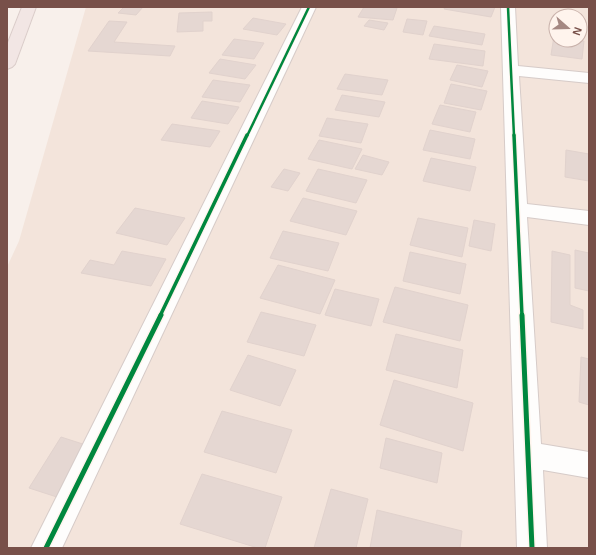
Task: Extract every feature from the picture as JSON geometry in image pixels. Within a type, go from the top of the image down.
[{"type":"highway","points":[[7,64],[11,39],[29,7]]},
{"type":"street","points":[[46,548],[99,443],[309,7]]},
{"type":"street","points":[[508,7],[532,548]]},
{"type":"street","points":[[510,70],[589,78]]},
{"type":"street","points":[[518,209],[589,218]]},
{"type":"street","points":[[528,455],[589,466]]},
{"type":"shaded area","points":[[86,7],[589,7],[589,548],[7,548],[7,267],[19,241]]},
{"type":"building","points":[[124,7],[143,7],[136,15],[118,13]]},
{"type":"building","points":[[364,7],[397,8],[393,20],[358,17]]},
{"type":"building","points":[[445,7],[495,7],[491,17],[444,9]]},
{"type":"building","points":[[212,12],[212,21],[203,21],[203,31],[177,32],[179,13]]},
{"type":"building","points":[[253,18],[286,24],[277,35],[243,29]]},
{"type":"building","points":[[407,19],[427,21],[423,35],[403,32]]},
{"type":"building","points":[[369,20],[388,23],[384,30],[364,26]]},
{"type":"building","points":[[109,21],[127,22],[114,42],[175,46],[170,56],[88,51]]},
{"type":"building","points":[[434,26],[485,34],[482,45],[429,36]]},
{"type":"building","points":[[234,39],[264,43],[254,59],[222,55]]},
{"type":"building","points":[[434,44],[485,51],[483,66],[429,59]]},
{"type":"building","points":[[552,48],[583,48],[582,59],[551,55]]},
{"type":"building","points":[[220,59],[256,65],[245,79],[209,73]]},
{"type":"building","points":[[457,65],[488,71],[482,87],[450,80]]},
{"type":"building","points":[[345,74],[388,80],[382,95],[337,89]]},
{"type":"building","points":[[213,80],[250,85],[240,102],[202,97]]},
{"type":"building","points":[[451,84],[487,91],[481,110],[444,103]]},
{"type":"building","points":[[342,95],[385,102],[379,117],[335,110]]},
{"type":"building","points":[[202,101],[239,107],[228,124],[191,118]]},
{"type":"building","points":[[440,105],[476,112],[470,132],[432,124]]},
{"type":"building","points":[[327,118],[368,124],[361,143],[319,136]]},
{"type":"building","points":[[172,124],[220,131],[210,147],[161,140]]},
{"type":"building","points":[[430,130],[475,139],[470,159],[423,150]]},
{"type":"building","points":[[319,140],[362,149],[352,169],[308,159]]},
{"type":"building","points":[[566,150],[589,154],[589,181],[565,177]]},
{"type":"building","points":[[363,155],[389,162],[382,175],[355,169]]},
{"type":"building","points":[[431,158],[476,167],[470,191],[423,181]]},
{"type":"building","points":[[284,169],[300,173],[288,191],[271,187]]},
{"type":"building","points":[[318,169],[367,180],[356,203],[306,191]]},
{"type":"building","points":[[303,198],[357,211],[346,235],[290,221]]},
{"type":"building","points":[[135,208],[185,218],[167,245],[116,233]]},
{"type":"building","points":[[418,218],[468,228],[462,257],[410,245]]},
{"type":"building","points":[[474,220],[495,224],[491,251],[469,246]]},
{"type":"building","points":[[283,231],[339,243],[328,271],[270,258]]},
{"type":"building","points":[[575,250],[589,253],[589,291],[575,288]]},
{"type":"building","points":[[122,251],[166,259],[151,286],[81,273],[90,260],[114,265]]},
{"type":"building","points":[[552,251],[570,255],[570,305],[583,310],[583,329],[551,322]]},
{"type":"building","points":[[410,252],[466,264],[460,294],[403,281]]},
{"type":"building","points":[[278,265],[335,280],[320,314],[260,298]]},
{"type":"building","points":[[395,287],[468,305],[460,341],[383,322]]},
{"type":"building","points":[[335,289],[379,299],[371,326],[325,315]]},
{"type":"building","points":[[261,312],[316,325],[304,356],[247,342]]},
{"type":"building","points":[[396,334],[463,350],[457,388],[386,370]]},
{"type":"building","points":[[248,355],[296,370],[280,406],[230,390]]},
{"type":"building","points":[[581,357],[589,359],[589,405],[579,402]]},
{"type":"building","points":[[394,380],[473,403],[463,451],[380,425]]},
{"type":"building","points":[[222,411],[292,430],[276,473],[204,452]]},
{"type":"building","points":[[61,437],[92,447],[63,499],[29,488]]},
{"type":"building","points":[[386,438],[442,453],[437,483],[380,468]]},
{"type":"building","points":[[202,474],[282,497],[265,548],[258,548],[180,524]]},
{"type":"building","points":[[331,489],[368,499],[356,548],[314,548]]},
{"type":"building","points":[[377,510],[462,531],[460,548],[370,548]]},
{"type":"cycle path","points":[[46,548],[99,443],[309,7]]},
{"type":"cycle path","points":[[508,7],[532,548]]}]
